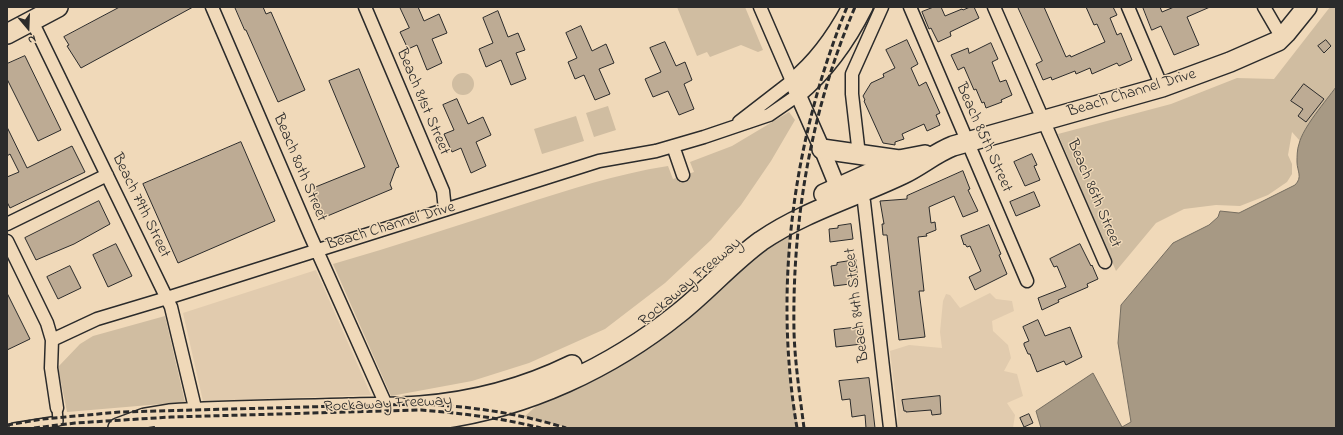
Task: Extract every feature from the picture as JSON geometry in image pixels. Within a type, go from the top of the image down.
[{"type":"main road","points":[[7,34],[58,7]]},
{"type":"main road","name":"Beach Channel Drive","points":[[840,193],[859,184],[899,160],[940,152],[968,142],[1162,87],[1235,60],[1282,38],[1307,7]]},
{"type":"main road","points":[[822,149],[899,160]]},
{"type":"main road","name":"Beach Channel Drive","points":[[859,184],[904,174],[940,152]]},
{"type":"main road","name":"Rockaway Freeway","points":[[164,428],[392,419],[421,406],[469,400],[514,388],[565,369],[601,350],[639,327],[680,296],[725,254],[759,227],[798,205],[840,193]]},
{"type":"main road","name":"Rockaway Freeway","points":[[118,428],[152,416],[196,412],[392,419]]},
{"type":"street","name":"Beach 80th Street","points":[[212,7],[392,419]]},
{"type":"street","name":"Beach 81st Street","points":[[365,7],[443,191],[446,210]]},
{"type":"street","points":[[760,7],[840,193]]},
{"type":"street","points":[[792,81],[814,60],[829,42],[850,7]]},
{"type":"street","points":[[798,95],[816,79],[833,59],[854,29],[865,7]]},
{"type":"street","points":[[859,155],[852,74],[882,7]]},
{"type":"street","name":"Beach 85th Street","points":[[910,7],[1027,281]]},
{"type":"street","name":"Beach 86th Street","points":[[994,7],[1105,262]]},
{"type":"street","points":[[1128,7],[1162,87]]},
{"type":"street","points":[[1264,7],[1282,38]]},
{"type":"street","name":"Beach 79th Street","points":[[32,21],[167,298],[175,321],[196,412]]},
{"type":"street","name":"Beach Channel Drive","points":[[734,126],[792,81]]},
{"type":"street","name":"Beach Channel Drive","points":[[52,340],[97,319],[600,161],[656,152],[704,137],[769,115],[798,95]]},
{"type":"street","points":[[673,146],[684,175]]},
{"type":"street","points":[[7,224],[107,175]]},
{"type":"street","name":"Beach 84th Street","points":[[859,184],[864,202],[890,428]]},
{"type":"street","points":[[7,241],[47,323],[52,340],[51,368],[58,421],[14,428]]},
{"type":"shaded area","points":[[677,7],[745,7],[763,50],[758,52],[741,45],[710,57],[707,52],[697,56]]},
{"type":"shaded area","points":[[1330,7],[1336,7],[1336,87],[1306,129],[1300,141],[1292,132],[1288,155],[1292,164],[1292,174],[1287,182],[1268,195],[1240,206],[1216,205],[1184,209],[1156,223],[1116,271],[1058,134],[1171,104],[1237,78],[1274,79]]},
{"type":"shaded area","points":[[463,73],[471,76],[474,84],[471,92],[463,95],[455,92],[452,84],[455,76]]},
{"type":"shaded area","points":[[1336,87],[1336,428],[1041,428],[1036,411],[1093,373],[1122,427],[1131,422],[1118,343],[1121,305],[1173,243],[1209,225],[1218,217],[1220,211],[1239,213],[1295,185],[1299,179],[1297,155],[1301,137],[1310,122]]},
{"type":"shaded area","points":[[608,106],[616,130],[594,137],[586,113]]},
{"type":"shaded area","points":[[789,112],[795,120],[771,161],[741,205],[711,240],[665,283],[605,329],[529,363],[472,381],[391,396],[333,264],[555,194],[630,173],[668,166],[673,179],[694,172],[690,162],[732,146]]},
{"type":"shaded area","points":[[576,116],[584,141],[542,154],[534,129]]},
{"type":"shaded area","points":[[790,231],[785,306],[788,371],[798,428],[570,428],[524,417],[543,400],[774,240]]},
{"type":"shaded area","points":[[316,270],[371,395],[203,401],[183,313]]},
{"type":"shaded area","points":[[990,293],[996,299],[1012,301],[1014,311],[992,321],[993,331],[1008,345],[1011,358],[1004,371],[1017,374],[1023,396],[1007,403],[1015,415],[1013,428],[896,428],[898,417],[890,351],[909,345],[942,348],[940,332],[943,301],[946,294],[950,295],[960,308]]},
{"type":"shaded area","points":[[165,316],[185,402],[67,412],[58,367],[80,344],[93,336]]},
{"type":"building","points":[[120,7],[193,7],[81,68],[67,46],[69,45],[64,37]]},
{"type":"building","points":[[235,7],[263,7],[266,14],[271,12],[305,90],[278,102]]},
{"type":"building","points":[[400,7],[418,7],[424,21],[439,14],[447,33],[432,39],[442,63],[427,70],[417,45],[408,49],[400,32],[409,28]]},
{"type":"building","points":[[934,7],[941,7],[945,16],[962,9],[974,7],[979,18],[950,32],[951,36],[938,42],[931,28],[929,29],[922,12]]},
{"type":"building","points":[[1018,7],[1044,7],[1066,57],[1070,55],[1071,57],[1105,42],[1097,24],[1094,25],[1086,7],[1113,7],[1117,15],[1110,18],[1117,35],[1121,33],[1132,60],[1119,66],[1117,63],[1092,74],[1090,68],[1076,74],[1075,71],[1052,80],[1051,77],[1043,80],[1036,64],[1042,61]]},
{"type":"building","points":[[1143,7],[1160,7],[1162,12],[1174,7],[1210,7],[1187,17],[1199,45],[1174,55],[1161,26],[1152,30]]},
{"type":"building","points":[[498,11],[508,37],[518,33],[525,50],[516,53],[526,79],[511,85],[501,60],[486,67],[479,49],[493,43],[483,18]]},
{"type":"building","points":[[581,26],[592,51],[606,44],[614,63],[599,69],[610,94],[595,100],[584,75],[575,79],[568,62],[577,58],[566,33]]},
{"type":"building","points":[[907,40],[918,64],[911,68],[919,86],[926,82],[940,113],[936,115],[940,125],[927,131],[924,124],[902,134],[904,139],[895,142],[895,145],[883,143],[863,96],[871,83],[884,77],[883,74],[895,68],[886,50]]},
{"type":"building","points":[[1326,40],[1331,46],[1324,53],[1318,46]]},
{"type":"building","points":[[665,42],[676,66],[685,62],[692,80],[684,84],[694,109],[679,115],[668,91],[653,97],[645,79],[661,72],[650,48]]},
{"type":"building","points":[[991,43],[998,59],[992,62],[1000,82],[1006,80],[1012,95],[1001,100],[1002,102],[986,108],[984,102],[982,103],[976,89],[974,90],[964,67],[958,70],[951,55],[968,48],[969,53]]},
{"type":"building","points":[[25,56],[61,130],[38,141],[7,79],[7,64]]},
{"type":"building","points":[[359,69],[399,167],[396,168],[390,184],[392,189],[325,217],[323,212],[319,214],[313,198],[316,197],[313,188],[365,167],[329,81]]},
{"type":"building","points":[[1304,84],[1324,99],[1306,122],[1298,116],[1303,109],[1291,101]]},
{"type":"building","points":[[457,99],[468,124],[483,117],[491,135],[476,142],[486,166],[471,173],[461,148],[452,152],[444,134],[454,130],[443,105]]},
{"type":"building","points":[[7,127],[27,168],[72,146],[85,172],[10,208],[7,202],[7,177],[19,172],[10,154],[7,156]]},
{"type":"building","points":[[241,142],[275,221],[178,263],[143,184]]},
{"type":"building","points":[[1032,154],[1037,165],[1034,166],[1040,180],[1025,186],[1014,162]]},
{"type":"building","points":[[963,171],[970,189],[968,190],[978,211],[963,217],[954,196],[929,207],[931,223],[935,222],[936,230],[926,234],[927,236],[918,237],[924,291],[919,291],[925,337],[899,340],[887,235],[883,235],[882,224],[884,224],[880,201],[907,199],[907,196]]},
{"type":"building","points":[[1034,192],[1040,206],[1016,216],[1010,202]]},
{"type":"building","points":[[99,201],[110,224],[74,244],[36,260],[25,238]]},
{"type":"building","points":[[851,224],[853,239],[830,242],[829,229]]},
{"type":"building","points":[[989,225],[1001,254],[999,255],[1007,274],[975,290],[969,277],[981,271],[970,246],[967,247],[965,244],[964,245],[961,236]]},
{"type":"building","points":[[116,244],[132,276],[108,287],[93,255]]},
{"type":"building","points":[[1080,244],[1098,279],[1087,284],[1088,287],[1058,300],[1059,302],[1042,310],[1038,298],[1066,287],[1057,266],[1054,267],[1050,259]]},
{"type":"building","points":[[856,260],[858,283],[834,286],[831,266],[837,265],[837,263]]},
{"type":"building","points":[[70,266],[81,288],[58,299],[47,277]]},
{"type":"building","points":[[7,293],[30,339],[7,350]]},
{"type":"building","points":[[1038,320],[1045,336],[1070,327],[1082,357],[1066,365],[1064,361],[1037,372],[1030,354],[1028,354],[1024,345],[1024,343],[1029,341],[1023,327]]},
{"type":"building","points":[[860,327],[862,344],[836,347],[834,330]]},
{"type":"building","points":[[869,378],[875,428],[866,428],[865,415],[852,417],[850,399],[842,400],[839,381]]},
{"type":"building","points":[[940,396],[941,414],[932,415],[931,410],[904,411],[902,400]]},
{"type":"building","points":[[1029,414],[1033,423],[1024,427],[1020,418]]},
{"type":"railway","points":[[797,428],[790,375],[787,321],[788,268],[793,214],[801,161],[813,109],[828,57],[847,7]]},
{"type":"railway","points":[[804,428],[794,332],[796,248],[807,166],[816,126],[827,85],[855,7]]},
{"type":"railway","points":[[7,425],[43,419],[120,412],[419,404],[456,406],[512,414],[566,428]]},
{"type":"railway","points":[[34,428],[75,423],[171,417],[421,410],[481,416],[541,428]]}]
